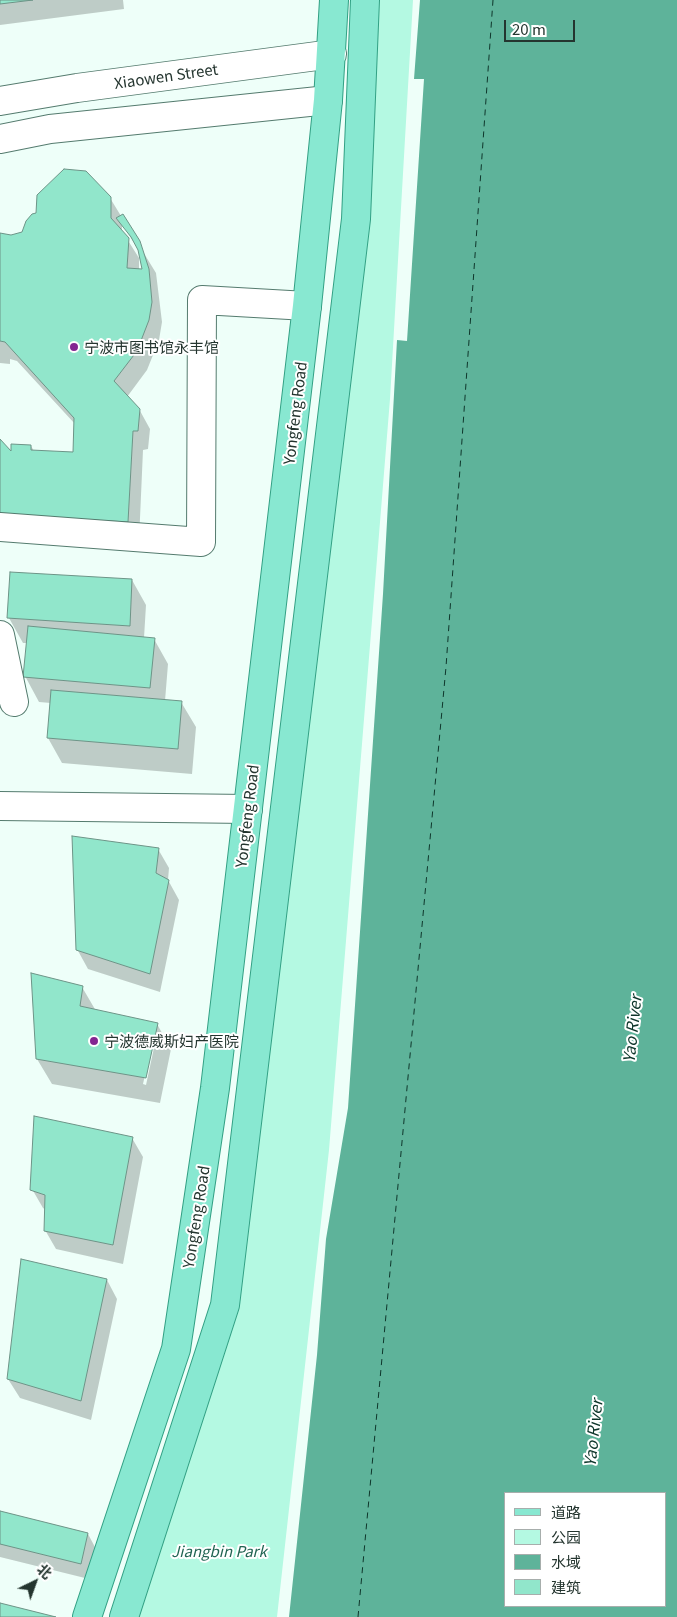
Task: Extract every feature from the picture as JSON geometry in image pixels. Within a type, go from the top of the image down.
[{"type":"main road","name":"Yongfeng Road","points":[[87,1617],[176,1349],[215,1088],[307,306],[328,100],[334,0]]},
{"type":"main road","points":[[124,1617],[225,1305],[356,219],[365,0]]},
{"type":"street","name":"Xiaowen Street","points":[[0,101],[77,88],[332,54]]},
{"type":"street","points":[[0,139],[50,129],[328,100]]},
{"type":"street","points":[[0,527],[201,542],[202,300],[307,306]]},
{"type":"street","points":[[0,635],[14,702]]},
{"type":"street","points":[[0,806],[248,809]]},
{"type":"green space","name":"Jiangbin Park","points":[[369,0],[413,0],[390,399],[329,1150],[277,1617],[132,1617],[218,1343]]},
{"type":"water","name":"Yao River","points":[[420,0],[677,0],[677,1617],[289,1617],[317,1355],[326,1239],[348,1108],[383,594],[397,340],[407,341],[424,79],[414,79]]},
{"type":"building","points":[[0,0],[33,0],[0,4]]},
{"type":"building","name":"宁波市图书馆永丰馆","points":[[64,169],[86,171],[111,197],[111,218],[129,238],[127,268],[142,269],[138,250],[131,237],[116,218],[123,214],[140,241],[149,269],[152,302],[149,320],[137,351],[114,381],[140,409],[138,431],[133,431],[128,522],[0,515],[0,439],[11,451],[11,444],[31,445],[31,450],[73,452],[74,418],[5,342],[0,341],[0,233],[11,235],[22,232],[26,221],[32,214],[36,213],[37,195]]},
{"type":"building","points":[[10,572],[132,579],[130,626],[7,618]]},
{"type":"building","points":[[28,626],[155,638],[150,688],[23,677]]},
{"type":"building","points":[[51,690],[182,701],[178,749],[47,738]]},
{"type":"building","points":[[72,836],[159,848],[156,873],[169,880],[150,974],[76,950]]},
{"type":"building","name":"宁波德威斯妇产医院","points":[[31,973],[83,986],[80,1006],[158,1023],[146,1078],[36,1059]]},
{"type":"building","points":[[34,1116],[133,1137],[113,1245],[44,1231],[45,1195],[30,1190]]},
{"type":"building","points":[[21,1259],[107,1279],[81,1401],[7,1379]]},
{"type":"building","points":[[0,1511],[88,1533],[81,1564],[0,1544]]},
{"type":"building","points":[[0,1603],[56,1617],[0,1617]]},
{"type":"ferry route","points":[[358,1617],[446,667],[493,0]]},
{"type":"place","name":"宁波市图书馆永丰馆","points":[[74,347]]},
{"type":"place","name":"宁波德威斯妇产医院","points":[[94,1041]]}]
